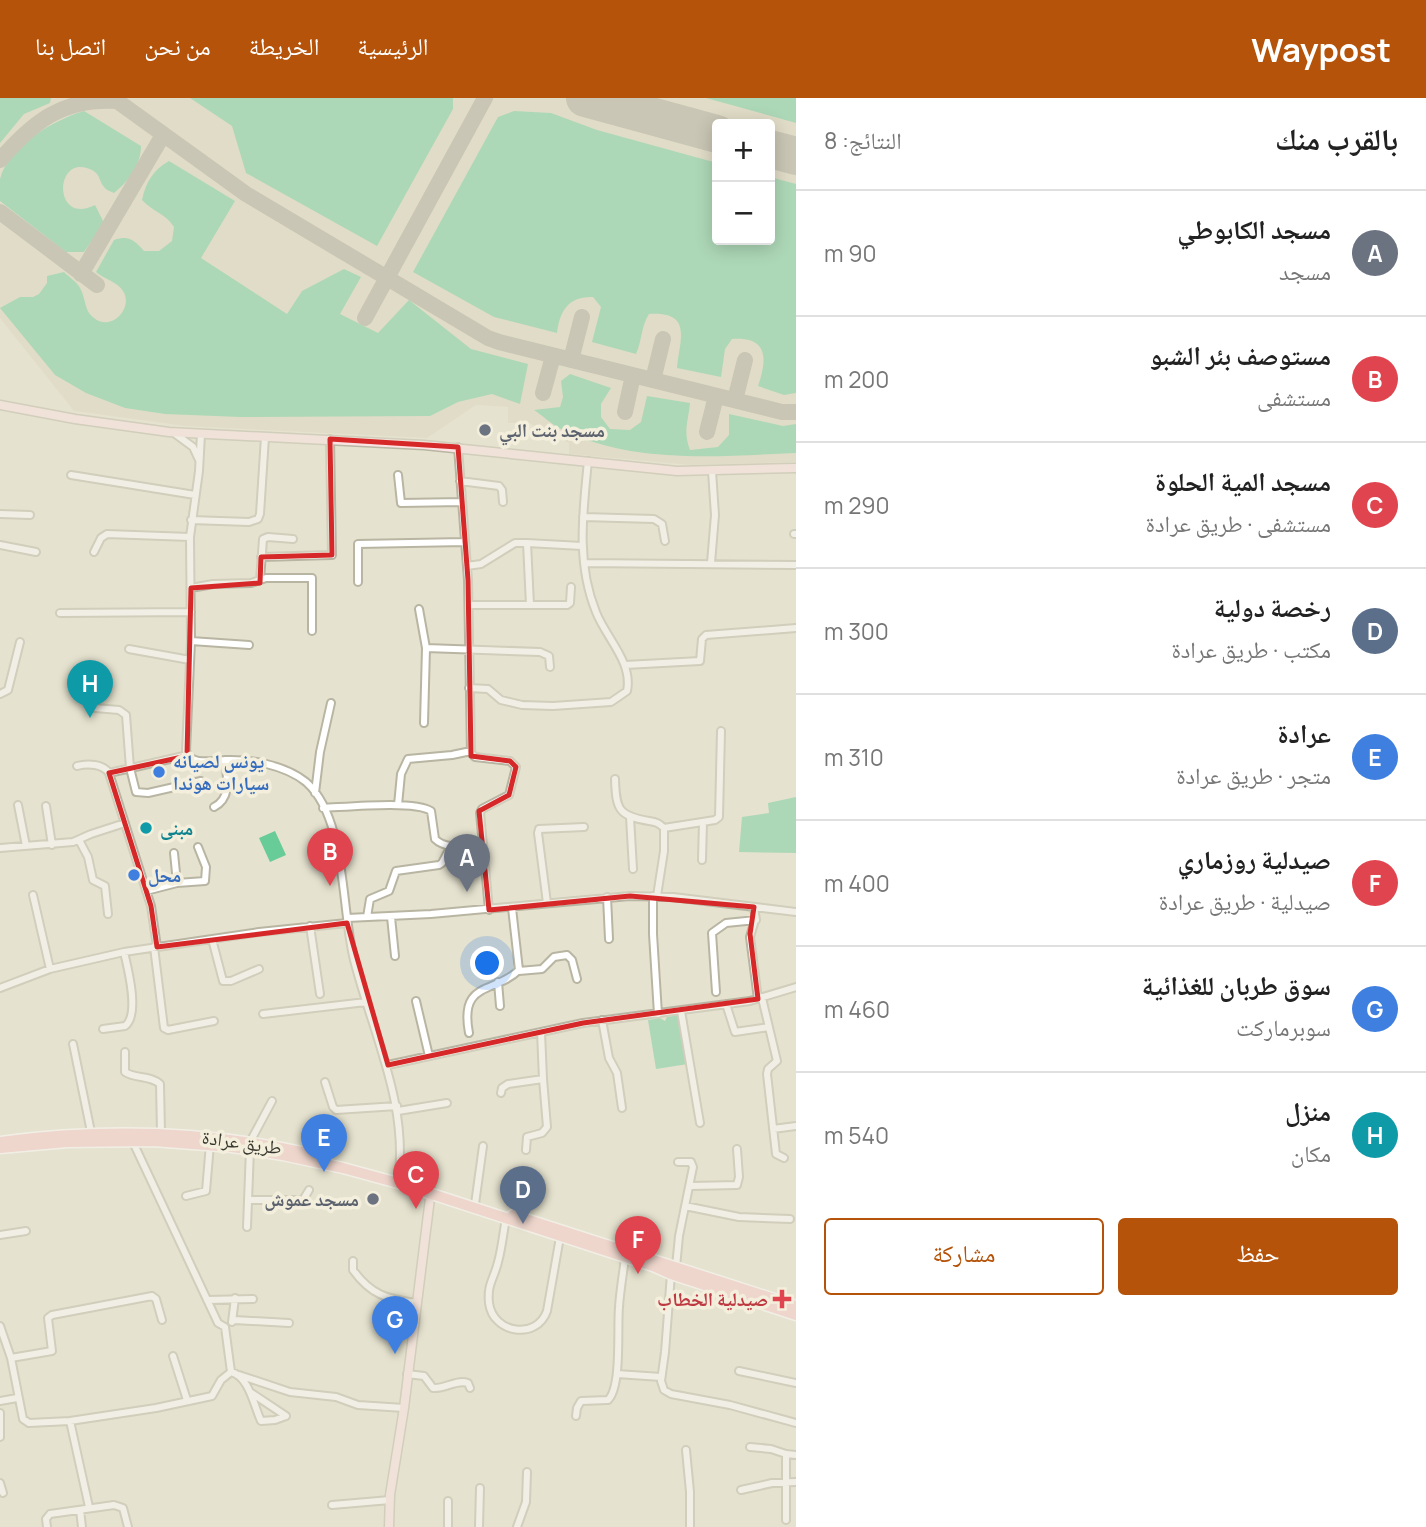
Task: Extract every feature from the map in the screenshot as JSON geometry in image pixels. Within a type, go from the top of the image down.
[{"type":"main road","points":[[0,405],[75,419],[174,432],[458,447],[677,471],[796,468]]},
{"type":"main road","name":"طريق عرادة","points":[[0,1142],[91,1132],[161,1133],[344,1162],[559,1237],[796,1306]]},
{"type":"main road","name":"طريق عرادة","points":[[0,1148],[132,1140],[250,1146]]},
{"type":"main road","points":[[389,1527],[390,1500],[430,1192]]},
{"type":"main road","name":"طريق عرادة","points":[[430,1192],[475,1204],[673,1271]]},
{"type":"main road","points":[[673,1271],[796,1315]]},
{"type":"street","points":[[174,432],[192,447],[200,462]]},
{"type":"street","points":[[188,755],[185,736],[191,641],[190,537],[201,434]]},
{"type":"street","points":[[191,520],[249,522],[258,519],[265,437]]},
{"type":"street","points":[[261,557],[332,555],[330,439]]},
{"type":"street","points":[[458,447],[469,606],[471,751],[473,756],[510,761],[516,767],[509,795],[480,811],[489,910]]},
{"type":"street","points":[[469,688],[488,689],[501,699],[522,705],[611,702],[627,691],[625,665],[596,611],[583,563],[583,517],[588,461]]},
{"type":"street","points":[[711,563],[715,515],[712,471]]},
{"type":"street","points":[[71,475],[195,495]]},
{"type":"street","points":[[398,475],[401,503],[462,502]]},
{"type":"street","points":[[460,481],[499,486],[503,502]]},
{"type":"street","points":[[0,514],[30,515]]},
{"type":"street","points":[[583,517],[654,519],[662,524],[665,541]]},
{"type":"street","points":[[94,552],[101,538],[107,534],[190,537]]},
{"type":"street","points":[[260,580],[262,542],[265,537],[293,539]]},
{"type":"street","points":[[358,582],[358,544],[464,542]]},
{"type":"street","points":[[467,566],[481,564],[515,543],[582,546]]},
{"type":"street","points":[[527,543],[530,605]]},
{"type":"street","points":[[0,545],[36,552]]},
{"type":"street","points":[[583,563],[796,565]]},
{"type":"street","points":[[191,588],[213,584],[251,583],[267,578],[312,578],[312,631]]},
{"type":"street","points":[[469,606],[570,604],[571,587]]},
{"type":"street","points":[[419,610],[426,648],[424,723]]},
{"type":"street","points":[[60,613],[191,612]]},
{"type":"street","points":[[625,665],[700,661],[702,639],[706,635],[796,628]]},
{"type":"street","points":[[191,641],[249,645]]},
{"type":"street","points":[[0,694],[8,690],[19,642]]},
{"type":"street","points":[[426,648],[544,653],[549,656],[550,667]]},
{"type":"street","points":[[129,649],[190,660]]},
{"type":"street","points":[[315,793],[320,752],[331,703]]},
{"type":"street","points":[[95,708],[119,710],[126,715],[134,789],[142,794],[201,781]]},
{"type":"street","points":[[664,828],[715,820],[719,815],[721,731]]},
{"type":"street","points":[[398,805],[401,774],[408,759],[471,751]]},
{"type":"street","points":[[109,773],[188,755],[199,761],[250,761],[280,769],[304,781],[315,793],[338,852],[354,959],[388,1065],[398,1108],[398,1181]]},
{"type":"street","points":[[214,807],[223,801],[226,794],[225,760]]},
{"type":"street","points":[[77,766],[90,764],[103,767],[109,773],[146,891],[164,1028],[168,1030],[214,1021]]},
{"type":"street","points":[[615,779],[617,804],[621,812],[630,817],[659,823],[664,828],[664,851],[655,897],[653,953],[658,1014]]},
{"type":"street","points":[[18,805],[26,846]]},
{"type":"street","points":[[323,808],[398,805],[429,808],[435,839],[442,845],[482,846]]},
{"type":"street","points":[[46,806],[52,845]]},
{"type":"street","points":[[630,817],[633,869]]},
{"type":"street","points":[[702,860],[704,822]]},
{"type":"street","points":[[0,848],[52,845],[79,840],[125,823]]},
{"type":"street","points":[[547,903],[539,829],[584,827]]},
{"type":"street","points":[[79,840],[88,856],[93,880],[105,886],[108,914]]},
{"type":"street","points":[[368,918],[369,899],[389,891],[396,871],[439,865],[451,846]]},
{"type":"street","points":[[146,891],[177,883],[204,882],[204,861],[198,847]]},
{"type":"street","points":[[174,853],[177,883]]},
{"type":"street","points":[[33,895],[50,969]]},
{"type":"street","points":[[607,897],[609,939]]},
{"type":"street","points":[[0,988],[50,969],[124,952],[347,920],[512,908],[607,897],[655,897],[796,912]]},
{"type":"street","points":[[754,906],[755,920],[750,937],[760,998],[777,1061],[768,1069],[767,1074],[776,1154],[783,1158]]},
{"type":"street","points":[[512,908],[519,971]]},
{"type":"street","points":[[391,916],[396,956]]},
{"type":"street","points":[[716,992],[712,933],[726,923],[755,920]]},
{"type":"street","points":[[310,926],[320,994]]},
{"type":"street","points":[[212,939],[223,981],[231,981],[259,968]]},
{"type":"street","points":[[103,1029],[125,1026],[131,1018],[131,986],[124,952]]},
{"type":"street","points":[[469,1033],[468,1009],[474,996],[483,988],[519,971],[542,969],[554,957],[568,955],[577,979]]},
{"type":"street","points":[[498,982],[500,1006]]},
{"type":"street","points":[[388,1065],[602,1020],[760,998],[796,987]]},
{"type":"street","points":[[416,1001],[429,1056]]},
{"type":"street","points":[[263,1014],[366,1002]]},
{"type":"street","points":[[726,1004],[735,1032],[769,1027]]},
{"type":"street","points":[[681,1011],[700,1123]]},
{"type":"street","points":[[602,1020],[609,1058],[617,1073],[622,1108]]},
{"type":"street","points":[[526,1150],[527,1137],[542,1133],[547,1127],[541,1032]]},
{"type":"street","points":[[73,1044],[91,1132]]},
{"type":"street","points":[[125,1052],[125,1072],[156,1080],[160,1084],[161,1133]]},
{"type":"street","points":[[500,1093],[502,1087],[508,1084],[542,1079]]},
{"type":"street","points":[[325,1082],[332,1108],[336,1110],[447,1103]]},
{"type":"street","points":[[247,1227],[250,1146],[272,1101]]},
{"type":"street","points":[[774,1129],[796,1126]]},
{"type":"street","points":[[132,1140],[218,1323],[225,1327]]},
{"type":"street","points":[[187,1196],[206,1191],[211,1144]]},
{"type":"street","points":[[475,1204],[482,1146]]},
{"type":"street","points":[[690,1186],[737,1185],[737,1149]]},
{"type":"street","points":[[678,1162],[688,1161],[692,1164],[673,1271],[661,1386],[667,1393],[730,1405],[796,1423]]},
{"type":"street","points":[[248,1200],[303,1200],[309,1190]]},
{"type":"street","points":[[685,1206],[739,1217],[790,1219]]},
{"type":"street","points":[[506,1219],[498,1265],[490,1281],[489,1292],[491,1312],[496,1321],[505,1328],[524,1329],[538,1326],[544,1319],[559,1237]]},
{"type":"street","points":[[0,1235],[26,1231]]},
{"type":"street","points":[[576,1416],[581,1401],[606,1401],[612,1397],[617,1374],[619,1304],[625,1258]]},
{"type":"street","points":[[353,1261],[353,1270],[376,1293],[391,1300],[416,1303]]},
{"type":"street","points":[[11,1358],[52,1351],[48,1318],[52,1315],[152,1296],[156,1299],[162,1320]]},
{"type":"street","points":[[234,1320],[235,1298]]},
{"type":"street","points":[[207,1300],[253,1299]]},
{"type":"street","points":[[225,1327],[234,1320],[289,1323]]},
{"type":"street","points":[[0,1326],[11,1358],[17,1398],[25,1422],[71,1421],[212,1396],[221,1380],[231,1372]]},
{"type":"street","points":[[225,1327],[231,1372]]},
{"type":"street","points":[[173,1356],[187,1400]]},
{"type":"street","points":[[738,1371],[796,1383]]},
{"type":"street","points":[[231,1372],[290,1392],[336,1397],[358,1405],[404,1408]]},
{"type":"street","points":[[407,1374],[425,1376],[433,1388],[463,1381],[468,1383],[470,1388]]},
{"type":"street","points":[[617,1374],[661,1377]]},
{"type":"street","points":[[239,1375],[250,1392],[261,1421],[285,1418],[286,1415],[250,1392]]},
{"type":"street","points":[[0,1401],[17,1398]]},
{"type":"street","points":[[0,1413],[0,1437]]},
{"type":"street","points":[[71,1421],[89,1507]]},
{"type":"street","points":[[750,1447],[771,1448],[796,1455]]},
{"type":"street","points":[[686,1450],[690,1527]]},
{"type":"street","points":[[786,1454],[786,1520]]},
{"type":"street","points":[[517,1527],[525,1506],[527,1472]]},
{"type":"street","points":[[741,1490],[796,1482]]},
{"type":"street","points":[[0,1483],[3,1493]]},
{"type":"street","points":[[479,1527],[480,1488]]},
{"type":"street","points":[[332,1505],[390,1500]]},
{"type":"street","points":[[448,1527],[449,1501]]},
{"type":"street","points":[[47,1527],[47,1517],[50,1514],[89,1507],[120,1506],[125,1512],[128,1527]]},
{"type":"street","points":[[80,1510],[82,1527]]},
{"type":"highlighted area","points":[[330,439],[458,447],[468,580],[471,756],[510,761],[516,767],[509,795],[479,811],[489,910],[630,896],[754,907],[750,934],[758,999],[583,1023],[388,1065],[347,923],[157,947],[151,906],[109,773],[187,756],[191,588],[260,583],[261,557],[332,555]]},
{"type":"shaded area","points":[[0,98],[796,98],[796,462],[691,465],[569,454],[569,443],[530,423],[508,423],[508,407],[476,405],[427,438],[186,426],[74,411],[0,318]]},
{"type":"green space","points":[[0,98],[51,98],[50,103],[24,114],[0,143]]},
{"type":"green space","points":[[190,98],[453,98],[453,109],[377,246],[246,173],[232,126]]},
{"type":"green space","points":[[706,98],[796,98],[796,123]]},
{"type":"green space","points":[[84,111],[141,146],[139,160],[133,172],[114,193],[105,188],[92,170],[79,167],[70,171],[63,189],[65,199],[71,206],[81,209],[95,205],[104,223],[84,252],[66,252],[0,201],[0,179],[13,155],[34,136],[59,121]]},
{"type":"green space","points":[[514,111],[551,113],[597,130],[712,162],[712,245],[775,245],[775,178],[796,184],[796,393],[784,395],[758,386],[763,359],[759,346],[753,341],[732,339],[725,349],[721,377],[677,368],[681,330],[673,317],[649,314],[636,354],[592,342],[601,307],[593,297],[578,299],[567,306],[557,333],[494,317],[413,272],[498,117]]},
{"type":"green space","points":[[169,161],[235,201],[201,258],[287,314],[302,291],[344,269],[361,277],[340,314],[378,333],[409,300],[471,349],[528,364],[520,404],[492,394],[458,402],[430,416],[240,417],[165,414],[125,408],[86,393],[55,375],[0,308],[20,297],[39,294],[47,283],[47,276],[64,272],[79,286],[88,312],[94,318],[107,322],[119,316],[126,304],[123,291],[96,272],[114,240],[131,240],[144,251],[159,251],[172,241],[174,227],[142,200],[151,177]]},
{"type":"green space","points":[[570,374],[611,388],[601,404],[601,417],[610,429],[630,430],[641,422],[647,396],[690,403],[686,432],[690,450],[718,447],[729,435],[729,414],[783,426],[796,424],[796,453],[677,456],[617,448],[589,440],[557,427],[534,410],[560,407],[563,397],[561,381]]},
{"type":"green space","points":[[796,797],[796,853],[739,852],[742,817],[769,813],[768,803]]},
{"type":"green space","points":[[275,831],[286,855],[270,862],[259,838]]},
{"type":"green space","points":[[679,1015],[688,1064],[656,1069],[648,1020],[660,1018],[665,1021],[667,1017]]},
{"type":"taxiway","points":[[113,98],[246,194],[488,338],[782,412],[796,412]]},
{"type":"taxiway","points":[[365,318],[485,98]]},
{"type":"taxiway","points":[[0,160],[24,134],[50,115],[80,104],[117,101]]},
{"type":"taxiway","points":[[81,274],[163,135]]},
{"type":"taxiway","points":[[0,212],[97,285]]},
{"type":"taxiway","points":[[571,360],[582,317]]},
{"type":"taxiway","points":[[653,380],[663,339]]},
{"type":"taxiway","points":[[543,393],[553,356]]},
{"type":"taxiway","points":[[735,400],[745,360]]},
{"type":"taxiway","points":[[625,412],[633,375]]},
{"type":"taxiway","points":[[707,432],[716,396]]},
{"type":"runway","points":[[585,98],[712,133]]},
{"type":"runway","points":[[775,150],[796,156]]},
{"type":"place","name":"مسجد بنت البي","points":[[485,430]]},
{"type":"place","name":"منزل","points":[[90,718]]},
{"type":"place","name":"يونس لصيانه سيارات هوندا","points":[[159,772]]},
{"type":"place","name":"مبنى","points":[[146,828]]},
{"type":"place","name":"محل","points":[[134,875]]},
{"type":"place","name":"مستوصف بئر الشبو","points":[[330,886]]},
{"type":"place","name":"مسجد الكابوطي","points":[[467,892]]},
{"type":"place","name":"عرادة","points":[[324,1172]]},
{"type":"place","name":"مسجد عموش","points":[[373,1199]]},
{"type":"place","name":"مسجد المية الحلوة","points":[[416,1209]]},
{"type":"place","name":"رخصة دولية","points":[[523,1224]]},
{"type":"place","name":"صيدلية روزماري","points":[[638,1274]]},
{"type":"place","name":"صيدلية الخطاب","points":[[782,1299]]},
{"type":"place","name":"سوق طربان للغذائية","points":[[395,1354]]}]
